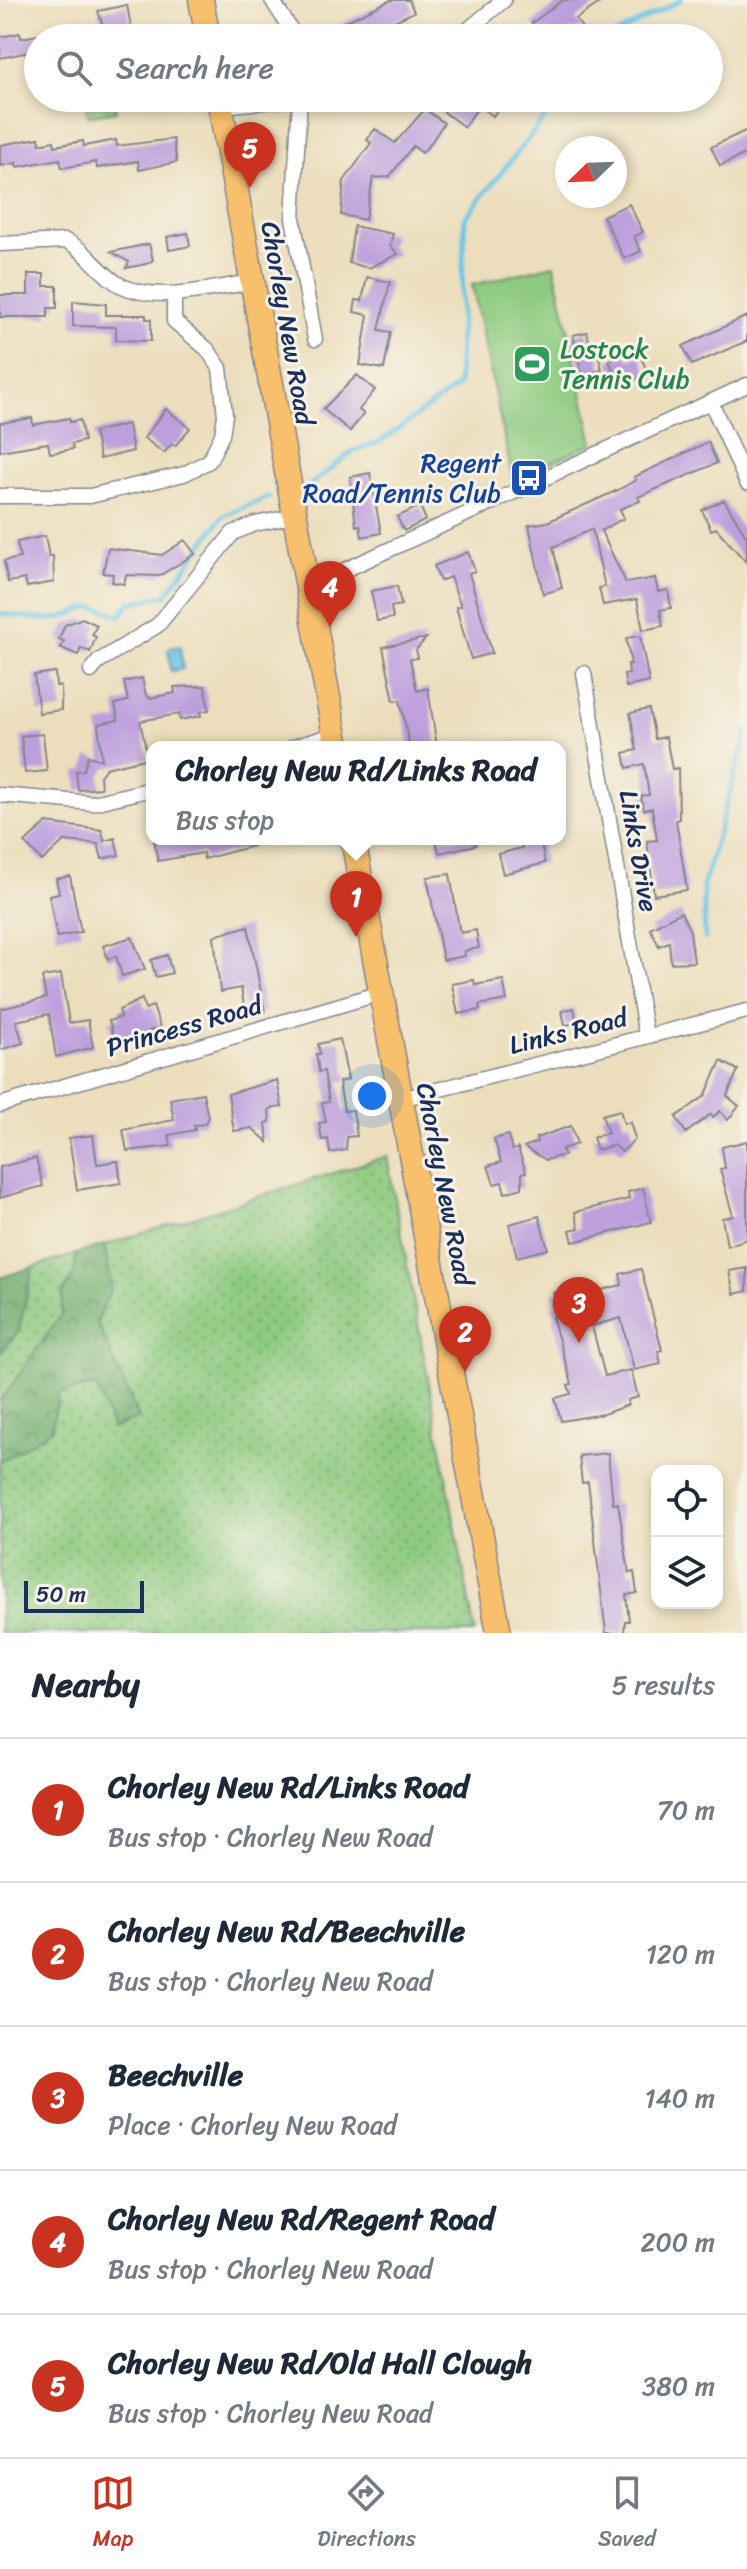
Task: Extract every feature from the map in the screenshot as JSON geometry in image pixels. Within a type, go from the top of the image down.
[{"type":"highway","points":[[201,0],[205,24]]},
{"type":"highway","name":"Chorley New Road","points":[[222,112],[335,741]]},
{"type":"highway","name":"Chorley New Road","points":[[354,845],[499,1633]]},
{"type":"street","points":[[272,0],[287,24]]},
{"type":"street","points":[[475,24],[502,1]]},
{"type":"street","points":[[300,112],[293,218],[315,339]]},
{"type":"street","points":[[0,244],[66,241],[121,285],[174,294],[252,282]]},
{"type":"street","points":[[0,496],[90,496],[184,474],[209,461],[222,435],[223,380],[215,358],[174,321],[174,294]]},
{"type":"street","points":[[311,321],[327,318]]},
{"type":"street","points":[[308,587],[747,385]]},
{"type":"street","points":[[711,402],[747,483]]},
{"type":"street","points":[[89,674],[99,661],[158,625],[233,533],[255,524],[295,516]]},
{"type":"street","name":"Links Drive","points":[[584,673],[646,1036]]},
{"type":"street","points":[[0,795],[93,803],[146,790]]},
{"type":"street","name":"Princess Road","points":[[0,1105],[381,993]]},
{"type":"street","name":"Links Road","points":[[401,1099],[747,1011]]},
{"type":"green space","points":[[87,112],[110,112],[88,116]]},
{"type":"green space","name":"Lostock Tennis Club","points":[[554,265],[593,443],[513,480],[472,285]]},
{"type":"green space","points":[[387,1156],[475,1633],[0,1633],[0,1278]]},
{"type":"green space","points":[[104,1245],[112,1286],[97,1322],[139,1418],[112,1429],[96,1385],[59,1394],[51,1430],[0,1462],[0,1402],[62,1313],[62,1294],[74,1274],[76,1254]]},
{"type":"green space","points":[[33,1267],[19,1330],[0,1354],[0,1278]]},
{"type":"water","points":[[180,646],[183,669],[171,671],[168,648]]},
{"type":"building","points":[[391,0],[409,0],[414,12],[393,24],[340,24]]},
{"type":"building","points":[[563,0],[604,0],[576,19],[579,24],[532,23]]},
{"type":"building","points":[[127,5],[130,24],[102,24],[98,11]]},
{"type":"building","points":[[20,33],[21,38],[24,37],[24,53],[0,58],[0,37]]},
{"type":"building","points":[[422,112],[429,112],[444,123],[422,153],[413,146],[389,177],[373,178],[365,220],[341,215],[344,181],[371,143],[367,140],[375,129],[395,143]]},
{"type":"building","points":[[444,112],[475,112],[464,127]]},
{"type":"building","points":[[747,130],[747,153],[720,166],[711,147]]},
{"type":"building","points":[[39,138],[40,144],[54,141],[55,146],[83,141],[84,146],[116,140],[117,146],[173,139],[177,162],[139,170],[138,161],[97,168],[96,162],[62,168],[60,159],[17,167],[16,163],[0,166],[0,145]]},
{"type":"building","points":[[627,205],[643,232],[634,237],[641,251],[624,259],[603,216],[627,208]]},
{"type":"building","points":[[354,226],[393,234],[390,246],[398,254],[369,268],[349,263]]},
{"type":"building","points":[[188,233],[190,246],[169,250],[167,237]]},
{"type":"building","points":[[149,244],[153,260],[146,264],[126,268],[129,262],[111,252]]},
{"type":"building","points":[[28,274],[44,274],[44,286],[57,286],[57,308],[48,308],[48,317],[0,317],[0,295],[28,295]]},
{"type":"building","points":[[367,277],[390,282],[379,330],[391,332],[384,369],[360,365],[368,315],[354,312],[356,300],[362,301]]},
{"type":"building","points":[[73,301],[106,304],[106,315],[146,315],[146,319],[151,319],[151,341],[116,340],[116,327],[73,326]]},
{"type":"building","points":[[747,316],[747,341],[692,365],[683,346]]},
{"type":"building","points":[[587,332],[591,350],[597,349],[602,370],[582,375],[573,335]]},
{"type":"building","points":[[626,353],[629,360],[640,355],[648,373],[630,382],[625,371],[616,376],[609,361]]},
{"type":"building","points":[[357,375],[375,390],[359,410],[364,414],[350,431],[323,409]]},
{"type":"building","points":[[166,409],[190,428],[175,446],[172,444],[164,453],[144,438]]},
{"type":"building","points":[[32,418],[33,425],[69,418],[70,422],[80,420],[84,441],[72,444],[73,449],[50,453],[48,443],[0,451],[0,423]]},
{"type":"building","points":[[128,424],[133,451],[100,459],[94,432]]},
{"type":"building","points":[[708,442],[717,463],[638,497],[640,501],[620,509],[624,518],[601,531],[626,583],[655,578],[658,592],[668,590],[671,608],[660,610],[663,626],[643,630],[637,599],[603,605],[599,588],[605,587],[592,529],[553,547],[562,588],[543,594],[529,525],[547,522],[618,490],[636,480],[634,477]]},
{"type":"building","points":[[370,473],[381,533],[362,537],[360,525],[356,526],[350,477]]},
{"type":"building","points":[[724,500],[747,537],[747,563],[716,528],[711,530],[702,510]]},
{"type":"building","points":[[420,506],[426,520],[404,531],[397,517]]},
{"type":"building","points":[[45,536],[49,557],[53,556],[54,582],[27,587],[25,579],[8,582],[4,561],[20,558],[17,542]]},
{"type":"building","points":[[185,540],[195,554],[159,576],[126,575],[124,584],[112,582],[113,574],[103,573],[108,548],[162,555]]},
{"type":"building","points":[[468,552],[475,571],[469,573],[492,653],[471,659],[456,607],[461,606],[450,577],[440,581],[434,566]]},
{"type":"building","points":[[397,586],[401,605],[391,607],[393,618],[377,621],[371,591]]},
{"type":"building","points":[[82,618],[97,625],[92,635],[96,637],[90,652],[81,648],[78,655],[61,648],[64,641],[59,639],[65,625]]},
{"type":"building","points":[[640,636],[649,682],[626,687],[624,675],[629,674],[628,664],[631,664],[626,638]]},
{"type":"building","points":[[426,638],[416,650],[418,658],[410,659],[417,691],[428,688],[436,741],[409,741],[400,700],[394,701],[383,647]]},
{"type":"building","points":[[55,672],[56,686],[61,686],[61,710],[39,713],[34,675]]},
{"type":"building","points":[[142,678],[146,695],[150,698],[175,693],[174,687],[205,686],[209,710],[200,712],[201,716],[180,720],[179,714],[140,721],[146,758],[106,768],[100,776],[101,788],[78,790],[76,771],[84,770],[88,756],[102,760],[98,724],[118,720],[115,704],[128,701],[124,682]]},
{"type":"building","points":[[649,709],[655,739],[666,737],[672,769],[678,768],[679,819],[676,820],[687,890],[654,895],[647,841],[657,840],[652,808],[644,810],[641,796],[649,795],[644,764],[627,768],[624,753],[637,750],[630,713]]},
{"type":"building","points":[[43,734],[47,771],[25,773],[21,736]]},
{"type":"building","points":[[46,823],[102,830],[104,841],[115,838],[119,855],[102,859],[98,844],[64,841],[42,861],[25,843]]},
{"type":"building","points":[[155,845],[253,845],[204,859],[203,853],[158,861]]},
{"type":"building","points":[[437,845],[476,845],[439,853]]},
{"type":"building","points":[[521,845],[541,845],[545,863],[503,874],[498,854],[522,848]]},
{"type":"building","points":[[450,874],[459,928],[461,933],[476,930],[479,948],[464,951],[465,956],[443,960],[427,877]]},
{"type":"building","points":[[70,876],[81,932],[57,937],[49,895],[59,893],[56,879]]},
{"type":"building","points":[[681,912],[690,931],[694,962],[671,963],[669,942],[659,946],[650,928]]},
{"type":"building","points":[[248,926],[265,1012],[246,1016],[241,988],[220,992],[214,936]]},
{"type":"building","points":[[132,937],[145,969],[122,976],[116,956],[108,959],[103,946]]},
{"type":"building","points":[[167,955],[172,973],[156,977],[151,960]]},
{"type":"building","points":[[61,974],[69,1023],[88,1020],[93,1047],[56,1057],[49,1014],[16,1021],[23,1043],[0,1050],[0,1009],[46,998],[42,977]]},
{"type":"building","points":[[474,980],[475,985],[503,980],[507,1000],[479,1005],[480,1010],[458,1014],[452,984]]},
{"type":"building","points":[[142,999],[145,1009],[153,1006],[160,1027],[116,1044],[109,1021],[121,1017],[119,1010]]},
{"type":"building","points":[[574,1008],[577,1023],[565,1025],[562,1011]]},
{"type":"building","points":[[340,1039],[348,1080],[339,1082],[344,1111],[353,1110],[357,1136],[347,1137],[346,1150],[330,1153],[328,1139],[322,1140],[319,1123],[326,1122],[322,1103],[329,1102],[324,1071],[319,1072],[316,1054],[320,1054],[318,1044]]},
{"type":"building","points":[[721,1061],[738,1070],[727,1096],[739,1106],[728,1120],[720,1111],[686,1133],[676,1117],[705,1096]]},
{"type":"building","points":[[277,1080],[282,1107],[269,1109],[270,1122],[266,1123],[268,1142],[252,1128],[234,1131],[228,1094]]},
{"type":"building","points":[[203,1093],[208,1118],[204,1124],[194,1125],[195,1130],[169,1135],[171,1146],[127,1151],[123,1130],[174,1120],[170,1099]]},
{"type":"building","points":[[620,1110],[624,1124],[630,1122],[635,1139],[622,1152],[614,1145],[597,1150],[593,1137],[608,1133],[602,1115]]},
{"type":"building","points":[[571,1126],[577,1144],[562,1149],[564,1155],[546,1160],[524,1147],[537,1142],[536,1138]]},
{"type":"building","points":[[93,1135],[97,1164],[118,1161],[121,1183],[77,1190],[69,1138]]},
{"type":"building","points":[[508,1135],[512,1150],[518,1148],[526,1172],[522,1173],[522,1188],[505,1193],[502,1182],[494,1184],[488,1166],[501,1162],[494,1139]]},
{"type":"building","points":[[747,1141],[747,1239],[727,1246],[722,1218],[733,1216],[720,1169],[725,1168],[722,1147]]},
{"type":"building","points":[[36,1158],[43,1186],[0,1198],[0,1167]]},
{"type":"building","points":[[643,1188],[651,1222],[573,1242],[570,1230],[579,1228],[575,1212],[629,1199],[628,1192]]},
{"type":"building","points":[[539,1216],[548,1249],[517,1257],[509,1224]]},
{"type":"building","points":[[747,1268],[747,1291],[734,1294],[729,1271]]},
{"type":"building","points":[[641,1269],[662,1350],[658,1351],[661,1364],[634,1370],[621,1318],[592,1326],[605,1376],[631,1370],[638,1397],[627,1400],[628,1405],[603,1414],[561,1421],[555,1398],[571,1394],[568,1385],[572,1384],[552,1317],[555,1316],[552,1305],[556,1304],[553,1293],[580,1286],[581,1292],[588,1290],[589,1293],[622,1285],[620,1274]]},
{"type":"building","points":[[608,1453],[613,1504],[618,1503],[629,1573],[634,1572],[637,1593],[626,1595],[629,1621],[625,1621],[624,1633],[606,1633],[588,1482],[582,1483],[579,1456]]},
{"type":"waterway","points":[[636,24],[681,0]]},
{"type":"waterway","points":[[309,486],[353,451],[380,442],[458,386],[465,218],[550,112]]},
{"type":"waterway","points":[[0,614],[52,619],[93,607],[120,616],[130,603],[166,595],[223,516],[269,497]]},
{"type":"waterway","points":[[705,939],[703,886],[747,732]]},
{"type":"place","name":"Chorley New Rd/Old Hall Clough","points":[[250,188]]},
{"type":"place","name":"Lostock Tennis Club","points":[[532,364]]},
{"type":"place","name":"Regent Road/Tennis Club","points":[[529,478]]},
{"type":"place","name":"Chorley New Rd/Regent Road","points":[[330,627]]},
{"type":"place","name":"Chorley New Rd/Links Road","points":[[356,937]]},
{"type":"place","name":"Beechville","points":[[579,1343]]},
{"type":"place","name":"Chorley New Rd/Beechville","points":[[465,1372]]}]
